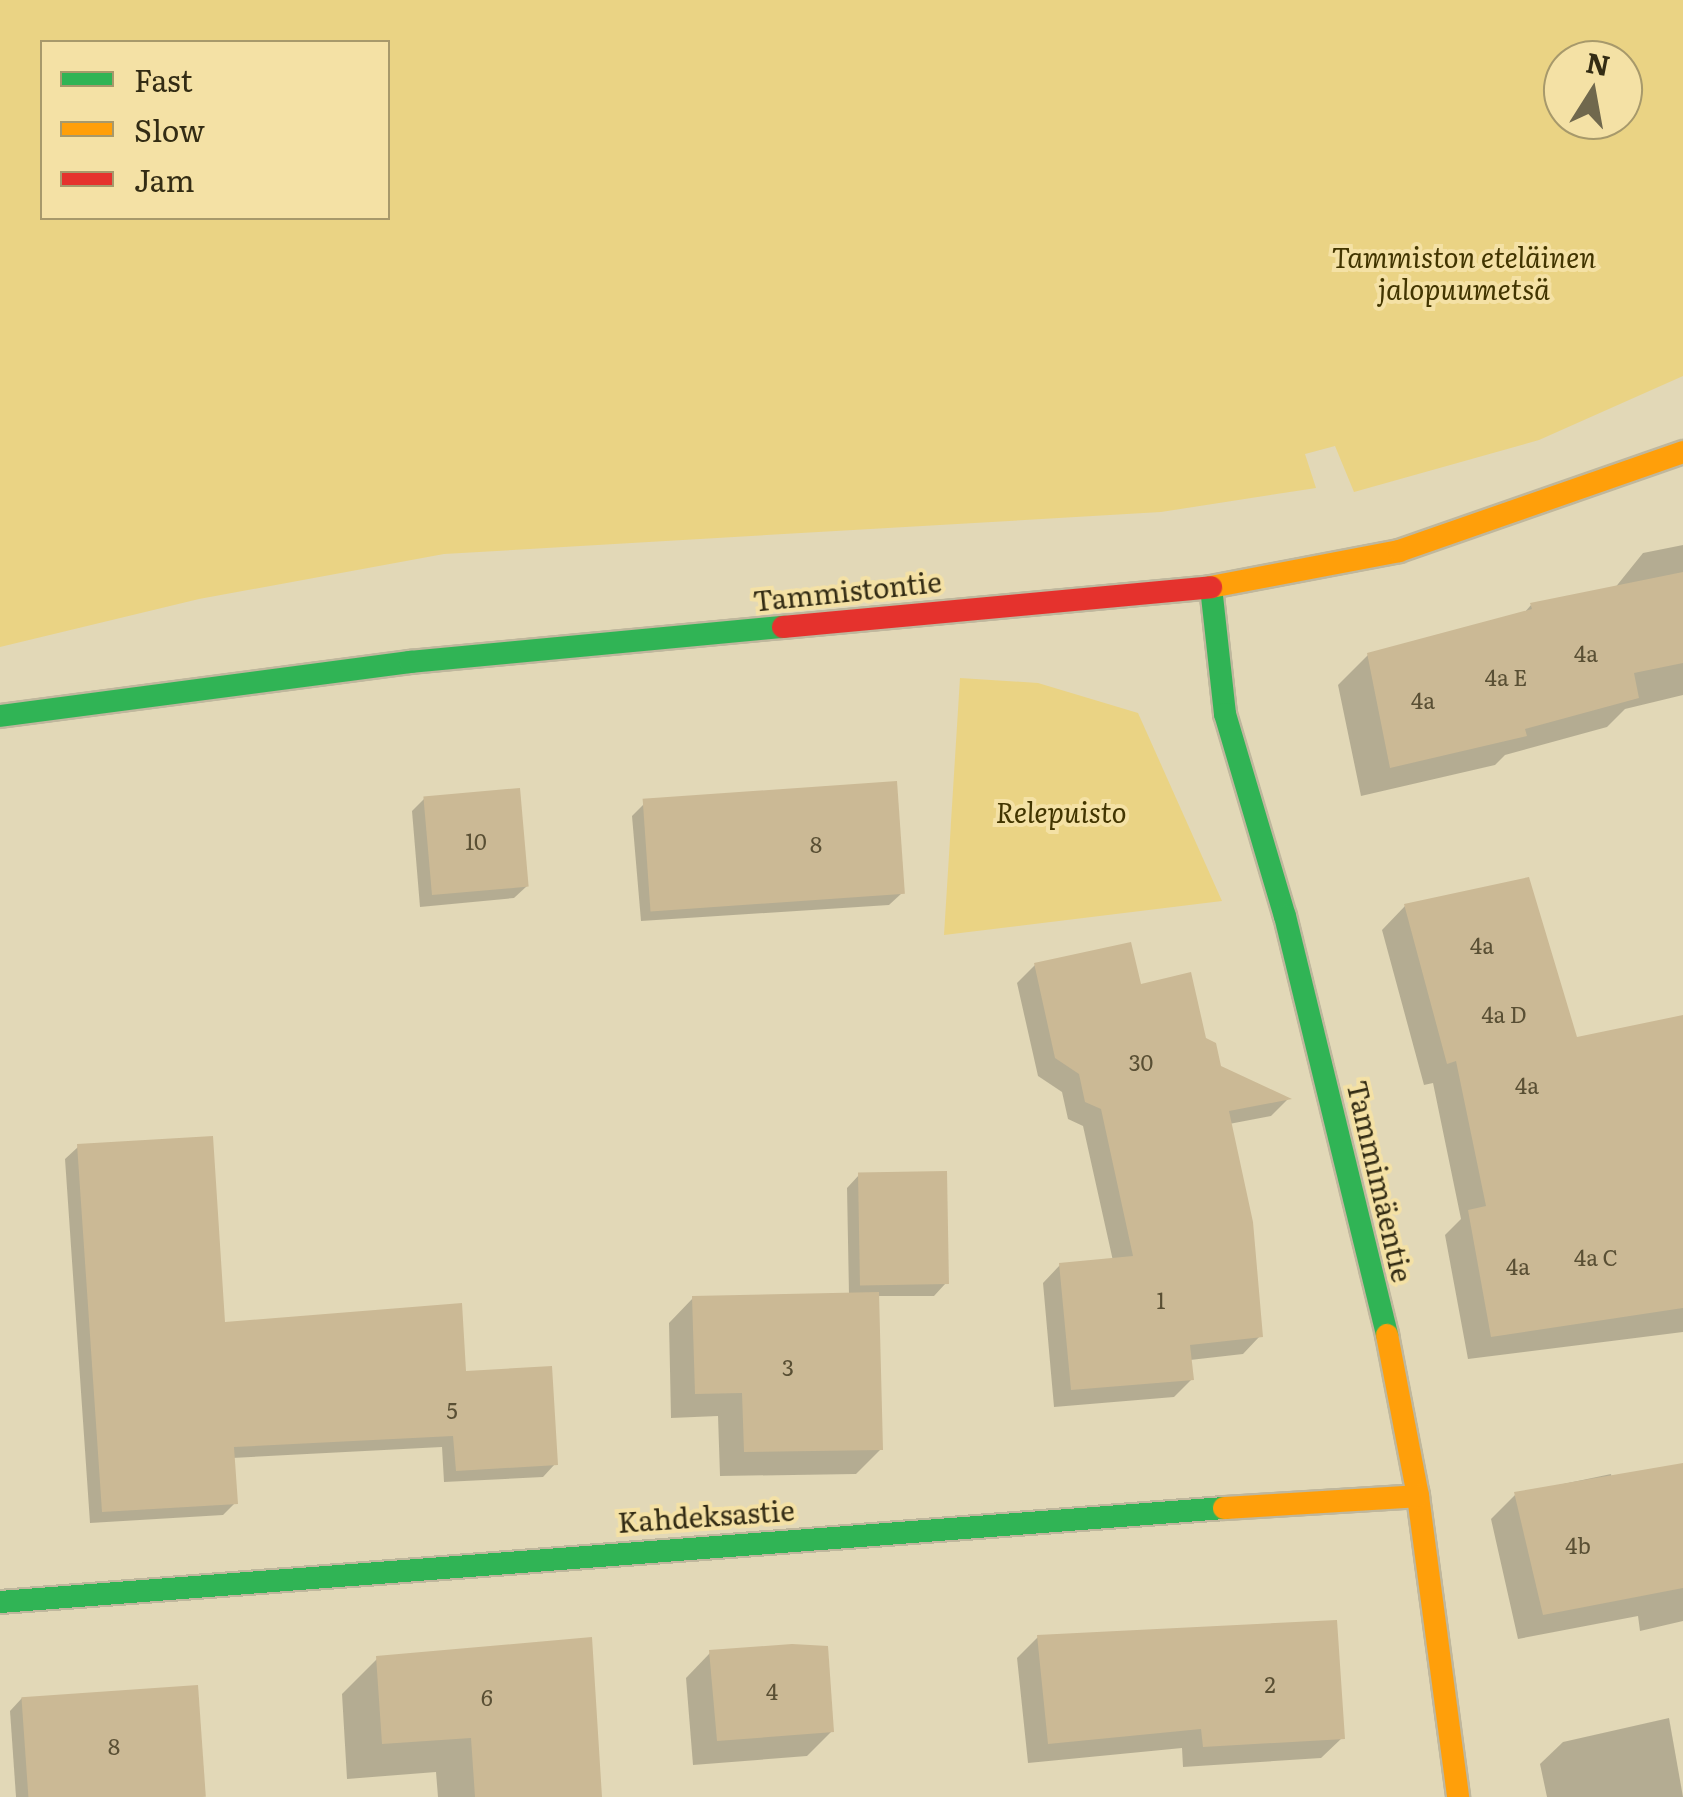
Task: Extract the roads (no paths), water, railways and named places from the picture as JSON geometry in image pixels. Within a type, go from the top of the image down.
[{"type":"street","name":"Tammistontie","points":[[0,716],[410,662],[1212,586],[1399,551],[1683,452]]},
{"type":"street","name":"Tammimäentie","points":[[1212,586],[1225,714],[1285,916],[1356,1197],[1418,1496],[1458,1797]]},
{"type":"street","name":"Kahdeksastie","points":[[0,1602],[915,1528],[1418,1496]]},
{"type":"park label","name":"Tammiston eteläinen jalopuumetsä","points":[[1464,272]]},
{"type":"park label","name":"Relepuisto","points":[[1061,811]]}]
